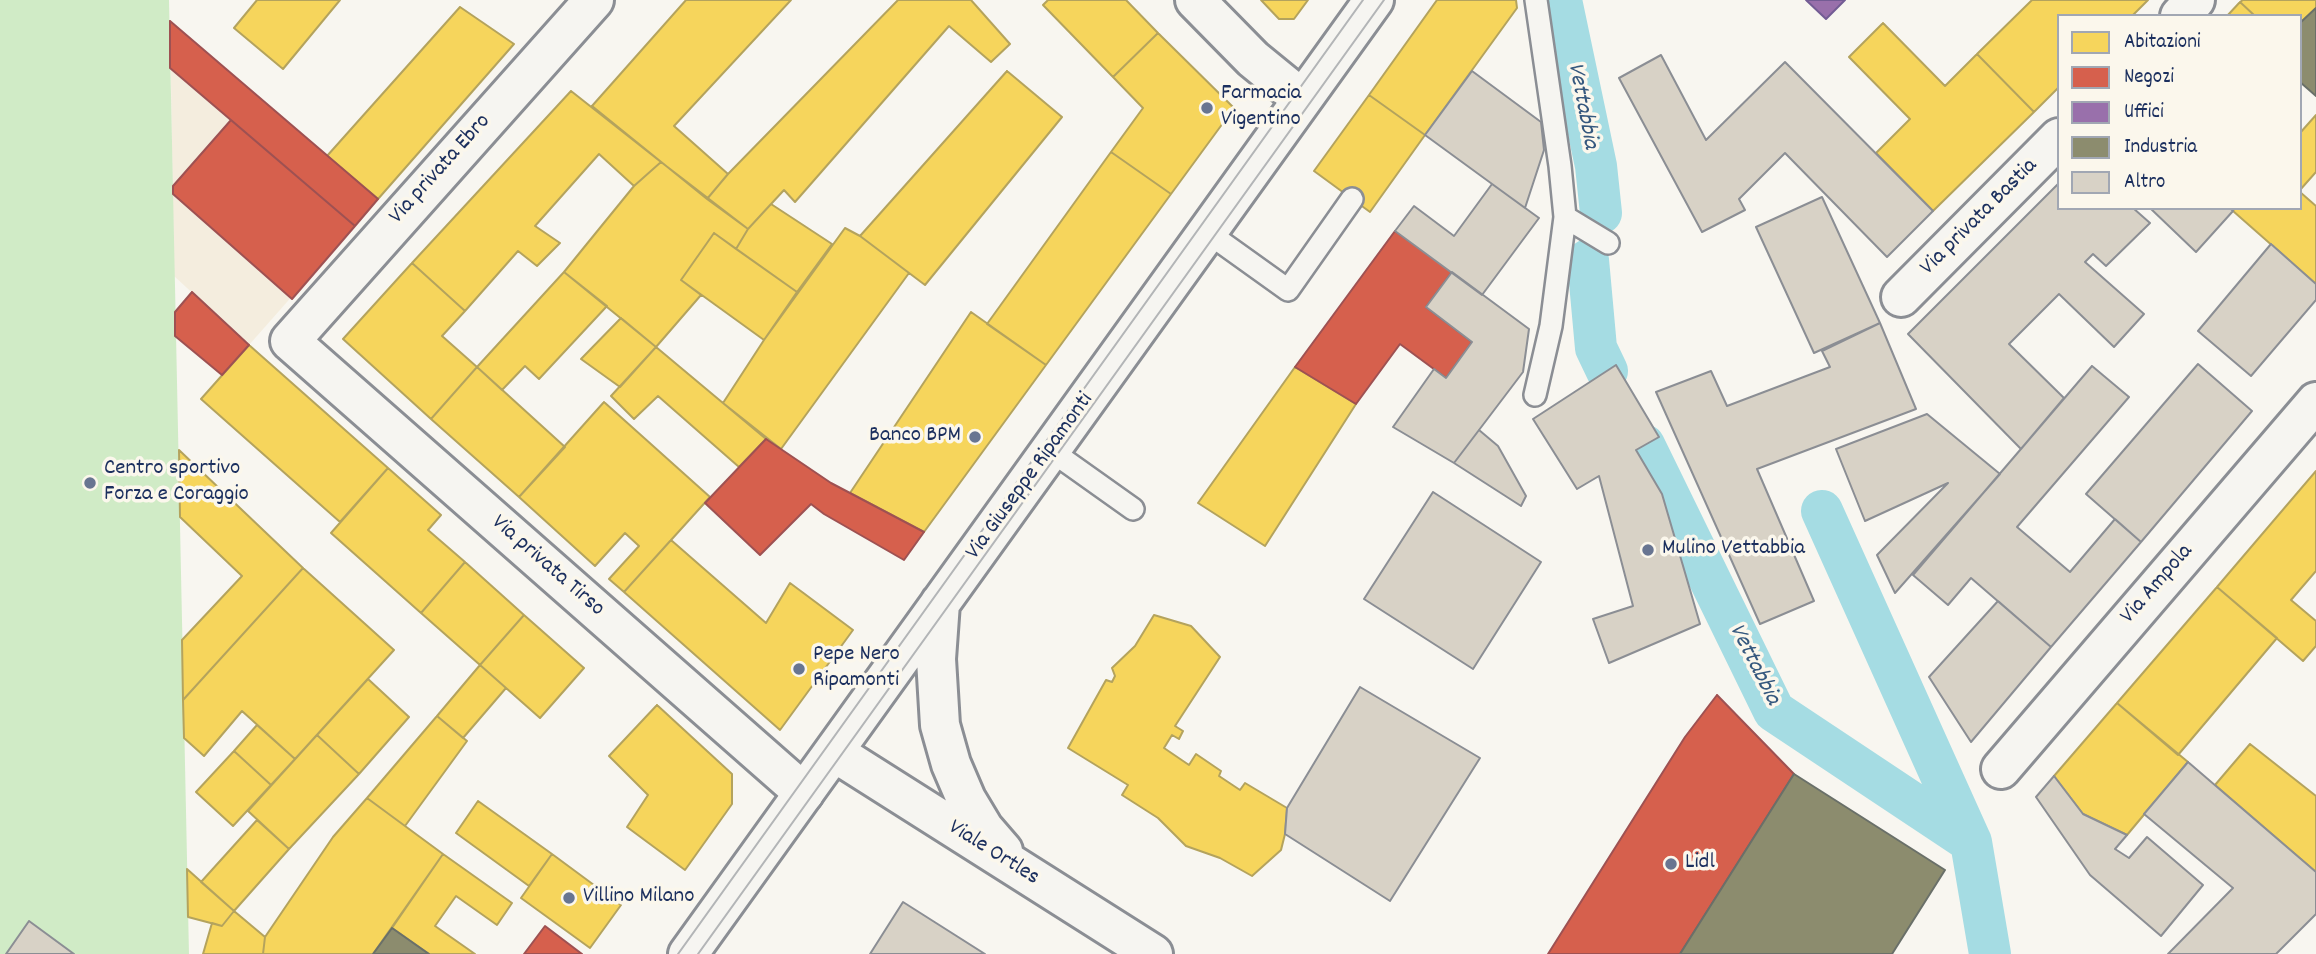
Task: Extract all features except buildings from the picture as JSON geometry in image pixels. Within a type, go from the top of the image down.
[{"type":"street","name":"Via privata Ebro","points":[[290,341],[594,0]]},
{"type":"street","points":[[1195,0],[1253,59],[1303,99]]},
{"type":"street","name":"Via Giuseppe Ripamonti","points":[[688,954],[1374,0]]},
{"type":"street","points":[[2182,14],[2195,0]]},
{"type":"street","name":"Via privata Bastia","points":[[1901,297],[2057,140]]},
{"type":"street","name":"Via privata Tirso","points":[[290,341],[804,793]]},
{"type":"street","name":"Via Ampola","points":[[2001,769],[2316,402]]},
{"type":"street","points":[[940,603],[936,694],[940,724],[951,764],[966,799],[984,829],[1021,871]]},
{"type":"street","name":"Viale Ortles","points":[[834,752],[1153,954]]},
{"type":"lane","points":[[1535,395],[1550,326],[1565,217],[1536,0]]},
{"type":"lane","points":[[1207,232],[1288,290],[1352,199]]},
{"type":"lane","points":[[1565,217],[1608,243]]},
{"type":"lane","points":[[1050,450],[1133,509]]},
{"type":"shaded area","points":[[170,21],[378,199],[249,345],[174,276]]},
{"type":"green space","name":"Centro sportivo Forza e Coraggio","points":[[0,0],[169,0],[189,954],[0,954]]},
{"type":"waterway","name":"Vettabbia","points":[[1561,0],[1596,166],[1601,213]]},
{"type":"waterway","name":"Vettabbia","points":[[1588,260],[1596,348],[1607,371]]},
{"type":"waterway","name":"Vettabbia","points":[[1644,445],[1774,711],[1971,842],[1990,954]]},
{"type":"waterway","name":"Vettabbia","points":[[1822,511],[1971,842]]},
{"type":"tram line","points":[[678,954],[1363,0]]},
{"type":"tram line","points":[[698,954],[1384,0]]},
{"type":"place","name":"Farmacia Vigentino","points":[[1207,108]]},
{"type":"place","name":"Banco BPM","points":[[975,437]]},
{"type":"place","name":"Centro sportivo Forza e Coraggio","points":[[90,483]]},
{"type":"place","name":"Mulino Vettabbia","points":[[1648,550]]},
{"type":"place","name":"Pepe Nero Ripamonti","points":[[799,669]]},
{"type":"place","name":"Lidl","points":[[1671,864]]},
{"type":"place","name":"Villino Milano","points":[[569,898]]}]
